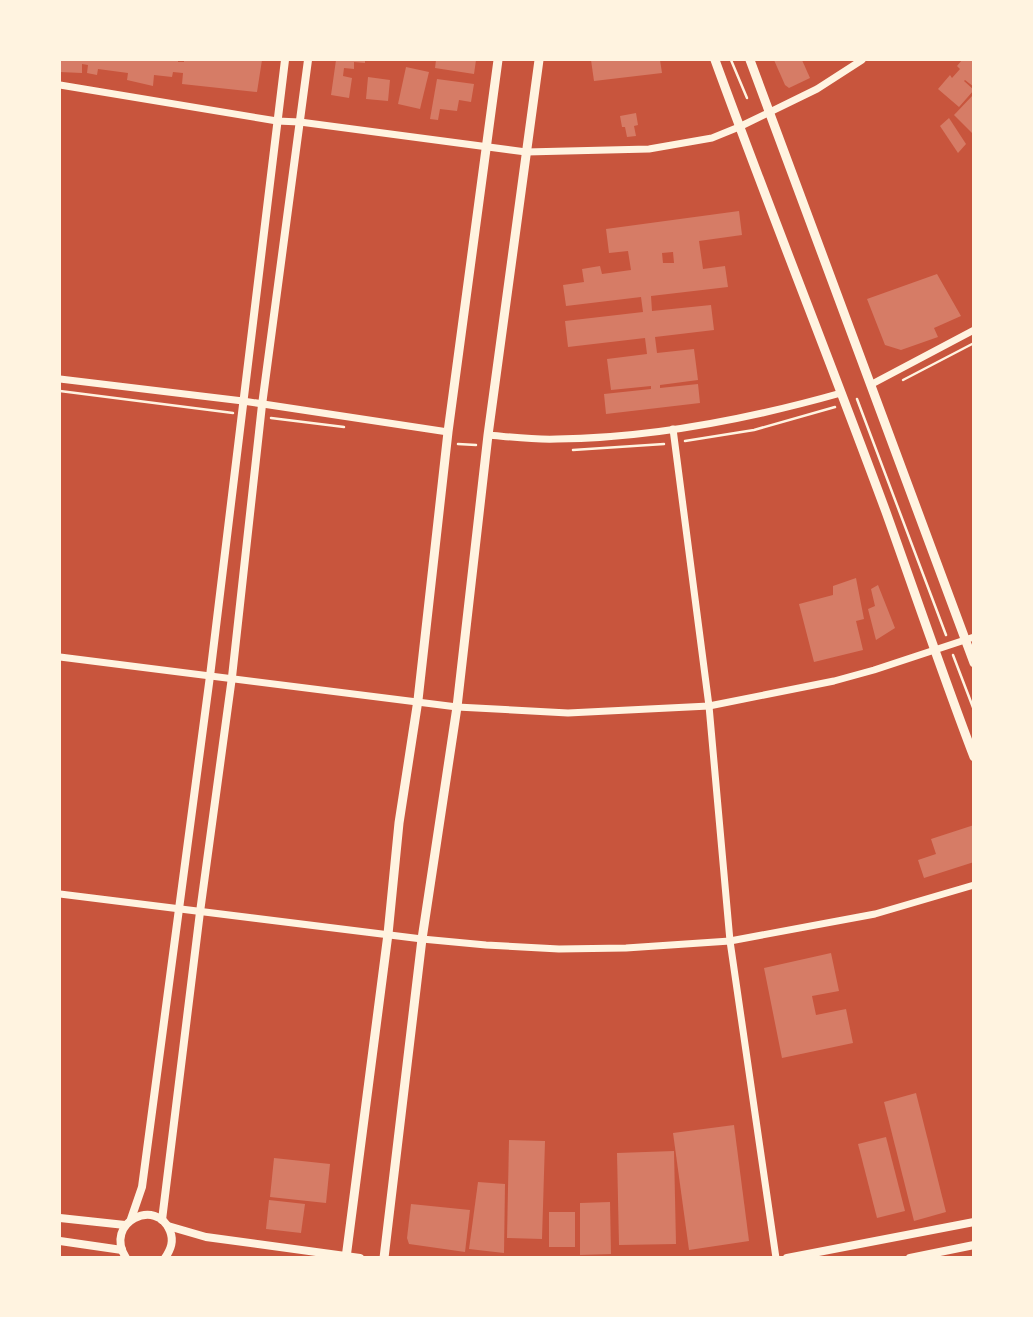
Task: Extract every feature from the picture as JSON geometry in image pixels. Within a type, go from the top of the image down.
[{"type":"main road","points":[[60,1241],[124,1254],[121,1233],[142,1187],[210,676],[285,60]]},
{"type":"main road","points":[[165,1258],[172,1241],[165,1223],[200,912],[232,677],[262,405],[308,60]]},
{"type":"main road","points":[[346,1256],[388,934],[399,822],[418,700],[446,444],[498,60]]},
{"type":"main road","points":[[384,1258],[422,939],[457,707],[488,440],[539,60]]},
{"type":"main road","points":[[715,60],[887,514],[933,651],[974,757]]},
{"type":"main road","points":[[751,60],[969,638],[974,663]]},
{"type":"main road","points":[[60,1219],[128,1222],[147,1215],[206,1237],[360,1258]]},
{"type":"main road","points":[[787,1258],[974,1222]]},
{"type":"main road","points":[[910,1258],[974,1245]]},
{"type":"street","points":[[60,85],[277,121],[486,149],[526,152],[649,149],[712,138],[739,127],[817,89],[862,60]]},
{"type":"street","points":[[874,388],[974,330]]},
{"type":"street","points":[[60,379],[243,401],[448,432]]},
{"type":"street","points":[[488,440],[616,436],[673,429],[782,410],[841,393]]},
{"type":"street","points":[[673,429],[709,706],[730,941],[776,1258]]},
{"type":"street","points":[[60,657],[457,707],[568,713],[709,706],[834,681],[969,638]]},
{"type":"street","points":[[60,894],[422,939],[559,949],[626,948],[730,941],[874,914],[974,885]]},
{"type":"path","points":[[731,60],[747,98]]},
{"type":"path","points":[[894,384],[974,343]]},
{"type":"path","points":[[874,388],[857,399],[974,710]]},
{"type":"path","points":[[60,391],[242,414]]},
{"type":"path","points":[[571,450],[640,447],[754,430],[845,404]]},
{"type":"path","points":[[261,416],[350,428]]},
{"type":"path","points":[[446,444],[488,440]]},
{"type":"building","points":[[60,60],[262,60],[257,92],[182,84],[183,73],[173,72],[172,77],[154,75],[153,86],[127,80],[128,73],[98,69],[97,75],[87,73],[88,65],[82,64],[82,73],[60,72]]},
{"type":"building","points":[[336,60],[365,60],[365,63],[354,62],[354,69],[344,68],[343,76],[352,78],[349,98],[331,95]]},
{"type":"building","points":[[436,60],[476,60],[474,74],[435,68]]},
{"type":"building","points":[[591,60],[660,60],[662,73],[594,81]]},
{"type":"building","points":[[774,60],[802,60],[810,78],[789,88],[785,85]]},
{"type":"building","points":[[962,60],[974,60],[974,87],[964,81],[974,90],[959,107],[938,89],[950,75],[952,78],[960,69],[957,66]]},
{"type":"building","points":[[406,67],[429,72],[420,109],[398,104]]},
{"type":"building","points":[[368,77],[390,80],[388,101],[366,99]]},
{"type":"building","points":[[437,79],[474,84],[471,102],[459,100],[457,111],[440,109],[438,120],[430,119]]},
{"type":"building","points":[[974,94],[974,132],[972,133],[954,115]]},
{"type":"building","points":[[636,113],[636,136],[627,137],[620,116]]},
{"type":"building","points":[[949,118],[966,144],[958,153],[940,126]]},
{"type":"building","points":[[739,211],[742,235],[699,241],[703,269],[725,266],[728,287],[651,296],[652,311],[711,305],[714,330],[655,337],[657,353],[694,349],[698,380],[660,385],[660,388],[698,384],[700,403],[606,414],[604,394],[651,389],[651,386],[611,390],[607,359],[647,354],[645,338],[568,347],[565,321],[643,312],[641,297],[566,306],[563,285],[584,282],[582,269],[600,266],[602,274],[631,270],[628,251],[609,253],[606,229]],"holes":[[[673,252],[674,263],[663,263],[662,253]]]},
{"type":"building","points":[[937,274],[961,316],[934,328],[938,337],[901,350],[885,345],[867,299]]},
{"type":"building","points":[[856,578],[864,619],[856,621],[863,650],[814,662],[799,604],[833,595],[833,586]]},
{"type":"building","points":[[878,585],[895,628],[876,640],[868,609],[875,606],[871,589]]},
{"type":"building","points":[[974,825],[974,862],[924,878],[918,860],[936,854],[931,839]]},
{"type":"building","points":[[831,953],[839,991],[812,996],[816,1015],[846,1009],[853,1043],[782,1058],[764,968]]},
{"type":"building","points":[[916,1093],[946,1212],[914,1221],[884,1102]]},
{"type":"building","points":[[734,1125],[749,1241],[689,1250],[673,1133]]},
{"type":"building","points":[[886,1137],[905,1211],[877,1218],[858,1144]]},
{"type":"building","points":[[509,1140],[545,1141],[542,1239],[507,1238]]},
{"type":"building","points":[[674,1151],[676,1244],[619,1245],[617,1153]]},
{"type":"building","points":[[274,1158],[330,1164],[326,1203],[270,1197]]},
{"type":"building","points":[[478,1182],[505,1184],[504,1253],[469,1249]]},
{"type":"building","points":[[269,1200],[305,1204],[301,1233],[266,1229]]},
{"type":"building","points":[[610,1202],[611,1254],[580,1255],[580,1203]]},
{"type":"building","points":[[411,1204],[470,1210],[465,1252],[409,1244],[407,1238]]},
{"type":"building","points":[[549,1212],[575,1212],[575,1247],[549,1247]]}]
